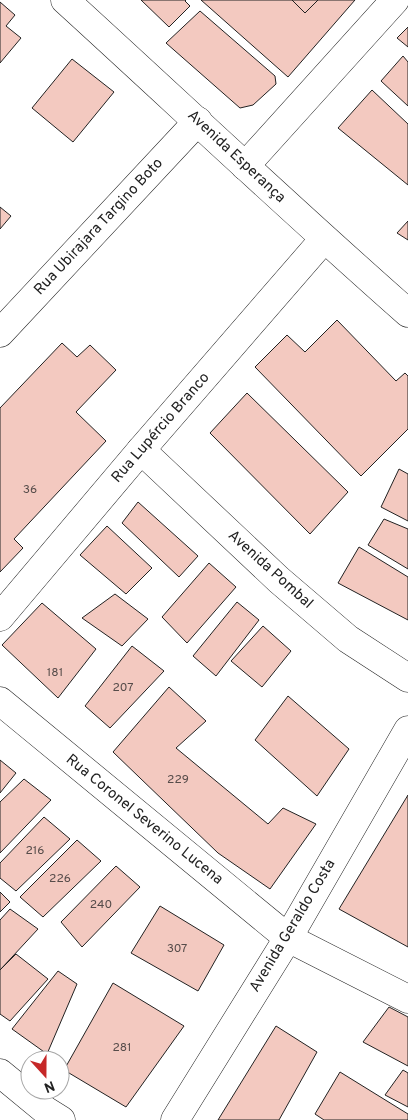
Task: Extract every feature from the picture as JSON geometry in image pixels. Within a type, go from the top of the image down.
[{"type":"street","name":"Avenida Esperança","points":[[65,0],[324,239],[408,313]]},
{"type":"street","points":[[245,166],[395,0]]},
{"type":"street","name":"Rua Ubirajara Targino Boto","points":[[0,333],[198,122]]},
{"type":"street","name":"Rua Lupércio Branco","points":[[0,617],[324,239]]},
{"type":"street","name":"Avenida Pombal","points":[[142,450],[279,580],[348,639],[408,678]]},
{"type":"street","name":"Rua Coronel Severino Lucena","points":[[0,702],[288,938],[408,999]]},
{"type":"street","name":"Avenida Geraldo Costa","points":[[174,1120],[288,938],[408,730]]},
{"type":"street","points":[[0,1073],[45,1110],[61,1120]]},
{"type":"building","points":[[141,0],[186,0],[190,6],[169,27]]},
{"type":"building","points":[[201,0],[355,0],[288,77]]},
{"type":"building","points":[[292,0],[318,0],[305,13]]},
{"type":"building","points":[[0,2],[15,15],[6,26],[21,38],[0,63]]},
{"type":"building","points":[[200,11],[275,76],[276,84],[253,105],[240,108],[166,43]]},
{"type":"building","points":[[408,27],[408,47],[397,38]]},
{"type":"building","points":[[403,56],[408,62],[408,106],[381,81]]},
{"type":"building","points":[[72,59],[114,92],[73,142],[32,108]]},
{"type":"building","points":[[372,90],[408,124],[408,185],[338,128]]},
{"type":"building","points":[[0,207],[11,216],[0,229]]},
{"type":"building","points":[[408,221],[408,240],[397,233]]},
{"type":"building","points":[[337,320],[396,381],[405,373],[408,376],[408,429],[361,476],[255,367],[287,335],[305,352]]},
{"type":"building","points":[[62,343],[77,357],[90,345],[116,370],[76,412],[106,441],[14,539],[23,548],[0,572],[0,408]]},
{"type":"building","points":[[247,393],[348,492],[310,534],[210,433]]},
{"type":"building","points":[[399,469],[408,474],[408,521],[381,507]]},
{"type":"building","points":[[138,502],[198,556],[179,577],[122,523]]},
{"type":"building","points":[[384,519],[408,529],[408,569],[368,545]]},
{"type":"building","points":[[107,526],[152,568],[126,594],[80,555]]},
{"type":"building","points":[[359,547],[408,577],[408,620],[338,583]]},
{"type":"building","points":[[209,563],[236,587],[187,643],[162,617]]},
{"type":"building","points":[[115,594],[148,619],[122,646],[82,618]]},
{"type":"building","points":[[237,602],[259,620],[216,676],[193,656]]},
{"type":"building","points":[[42,603],[96,649],[58,698],[2,645]]},
{"type":"building","points":[[263,626],[291,651],[262,687],[231,661]]},
{"type":"building","points":[[132,646],[164,671],[110,728],[85,706]]},
{"type":"building","points":[[169,687],[206,721],[176,748],[268,824],[283,808],[316,824],[270,889],[218,853],[113,752]]},
{"type":"building","points":[[288,696],[349,749],[317,796],[255,740]]},
{"type":"building","points":[[0,760],[16,773],[0,793]]},
{"type":"building","points":[[24,779],[51,800],[0,853],[0,802]]},
{"type":"building","points":[[408,795],[408,947],[339,909]]},
{"type":"building","points":[[44,817],[70,839],[16,891],[0,878],[0,863]]},
{"type":"building","points":[[77,840],[101,861],[43,917],[20,897]]},
{"type":"building","points":[[116,866],[140,887],[82,947],[61,922]]},
{"type":"building","points":[[0,892],[10,902],[0,912]]},
{"type":"building","points":[[160,906],[224,945],[198,991],[131,953]]},
{"type":"building","points":[[10,909],[38,929],[0,970],[0,920]]},
{"type":"building","points":[[16,954],[48,979],[10,1021],[0,1014],[0,970]]},
{"type":"building","points":[[58,971],[77,984],[49,1050],[41,1050],[12,1029]]},
{"type":"building","points":[[113,983],[184,1026],[126,1107],[70,1074],[70,1059]]},
{"type":"building","points":[[389,1007],[408,1017],[408,1066],[363,1042]]},
{"type":"building","points":[[276,1026],[317,1052],[279,1120],[218,1120]]},
{"type":"building","points":[[403,1070],[408,1073],[408,1107],[385,1095]]},
{"type":"building","points":[[340,1072],[408,1114],[408,1120],[324,1120],[315,1114]]}]
